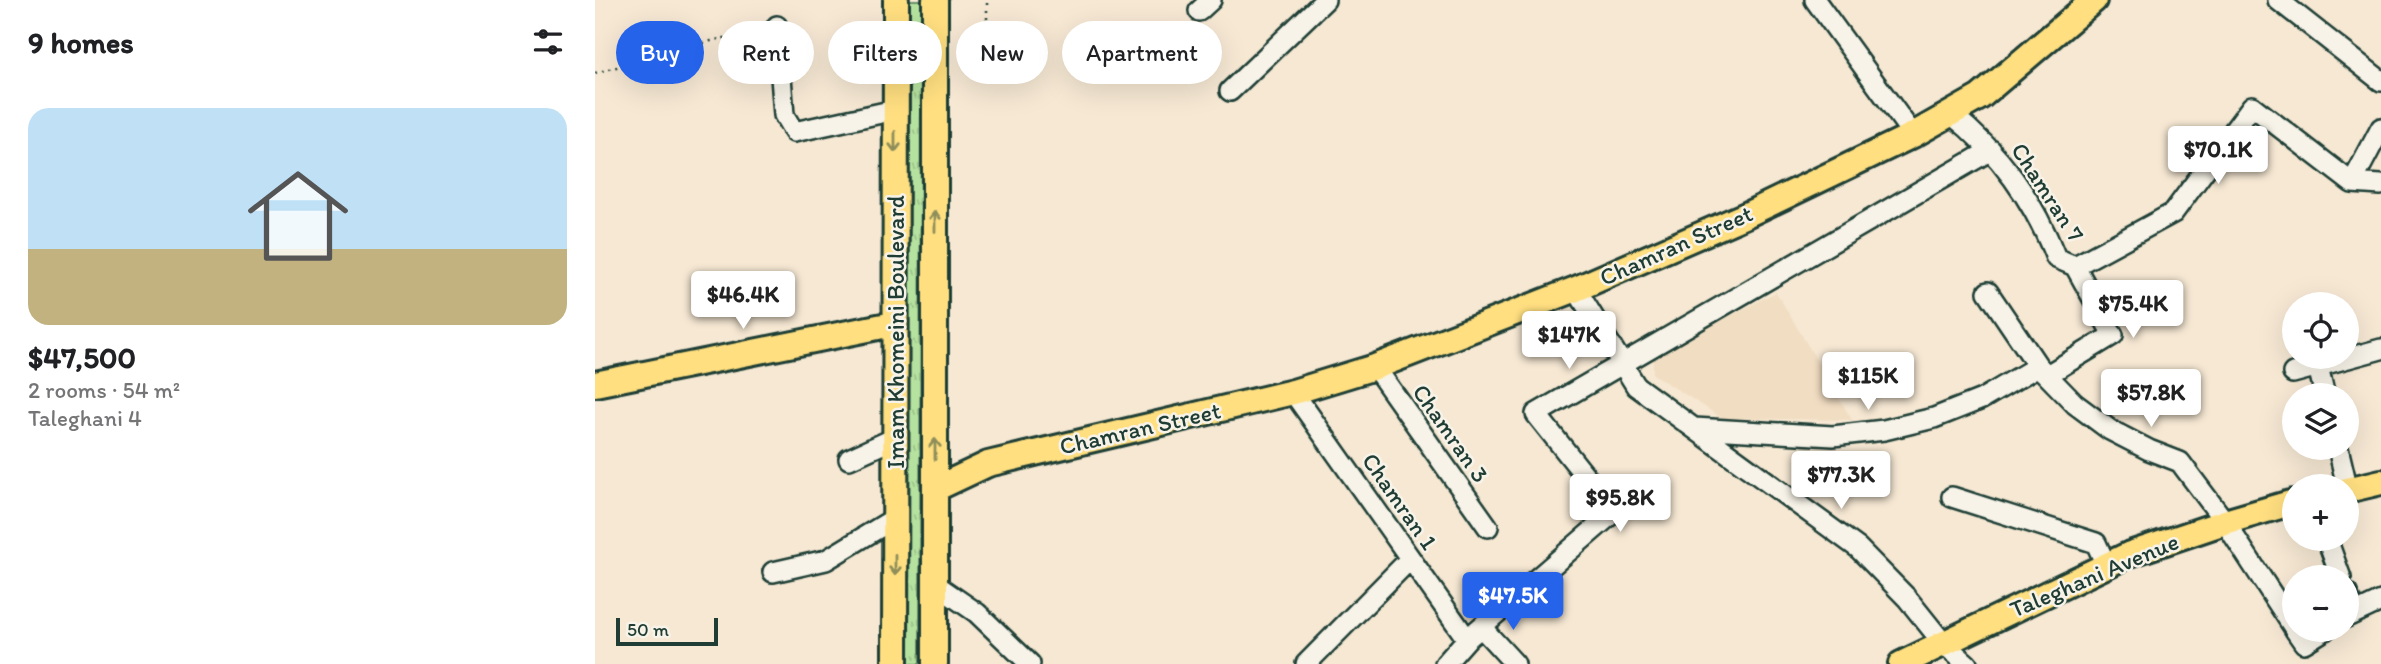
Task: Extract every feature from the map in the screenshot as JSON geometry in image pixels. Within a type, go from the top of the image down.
[{"type":"main road","name":"Imam Khomeini Boulevard","points":[[895,664],[896,0]]},
{"type":"main road","name":"Imam Khomeini Boulevard","points":[[935,0],[935,664]]},
{"type":"main road","name":"Chamran Street","points":[[935,489],[988,464],[1293,392],[1375,367],[1576,289],[1746,215],[1913,135],[1980,97],[2094,0]]},
{"type":"main road","points":[[595,384],[895,326]]},
{"type":"main road","points":[[2359,486],[2381,482]]},
{"type":"main road","name":"Taleghani Avenue","points":[[1901,664],[2130,554],[2282,505]]},
{"type":"street","points":[[1815,0],[1913,135]]},
{"type":"street","points":[[2278,0],[2381,81]]},
{"type":"street","points":[[1230,91],[1313,4]]},
{"type":"street","points":[[781,84],[784,115],[794,132],[895,110]]},
{"type":"street","points":[[2075,266],[2173,213],[2252,106],[2352,183],[2381,186]]},
{"type":"street","name":"Chamran 7","points":[[1950,113],[1991,150],[2024,192],[2044,227],[2056,258],[2075,266],[2113,335],[2043,370]]},
{"type":"street","points":[[2352,183],[2381,128]]},
{"type":"street","points":[[1445,664],[1474,633],[1614,512],[1536,414],[1991,150]]},
{"type":"street","points":[[1576,289],[1636,386],[1859,548],[1907,598],[1943,643],[1967,664]]},
{"type":"street","points":[[1988,292],[2043,370],[2075,404],[2110,430],[2180,462],[2225,522],[2282,609]]},
{"type":"street","points":[[2359,355],[2381,349]]},
{"type":"street","name":"Chamran 3","points":[[1375,367],[1488,527]]},
{"type":"street","points":[[2293,373],[2307,369]]},
{"type":"street","points":[[1693,428],[1833,436],[1884,430],[1934,418],[2043,370]]},
{"type":"street","name":"Chamran 1","points":[[1293,392],[1411,559],[1474,633],[1515,664]]},
{"type":"street","points":[[849,459],[895,438]]},
{"type":"street","points":[[1952,497],[2096,543],[2106,565]]},
{"type":"street","points":[[773,572],[826,560],[895,518]]},
{"type":"street","points":[[1306,664],[1411,559]]},
{"type":"street","points":[[935,584],[977,613],[1030,664]]},
{"type":"street","points":[[2359,611],[2381,601]]},
{"type":"path","points":[[987,0],[987,21]]},
{"type":"path","points":[[595,73],[718,39]]},
{"type":"shaded area","points":[[1776,292],[1852,420],[1722,418],[1653,374],[1653,356]]},
{"type":"green space","points":[[910,0],[921,0],[921,21],[910,21]]},
{"type":"green space","points":[[910,84],[921,84],[920,664],[909,664]]}]
